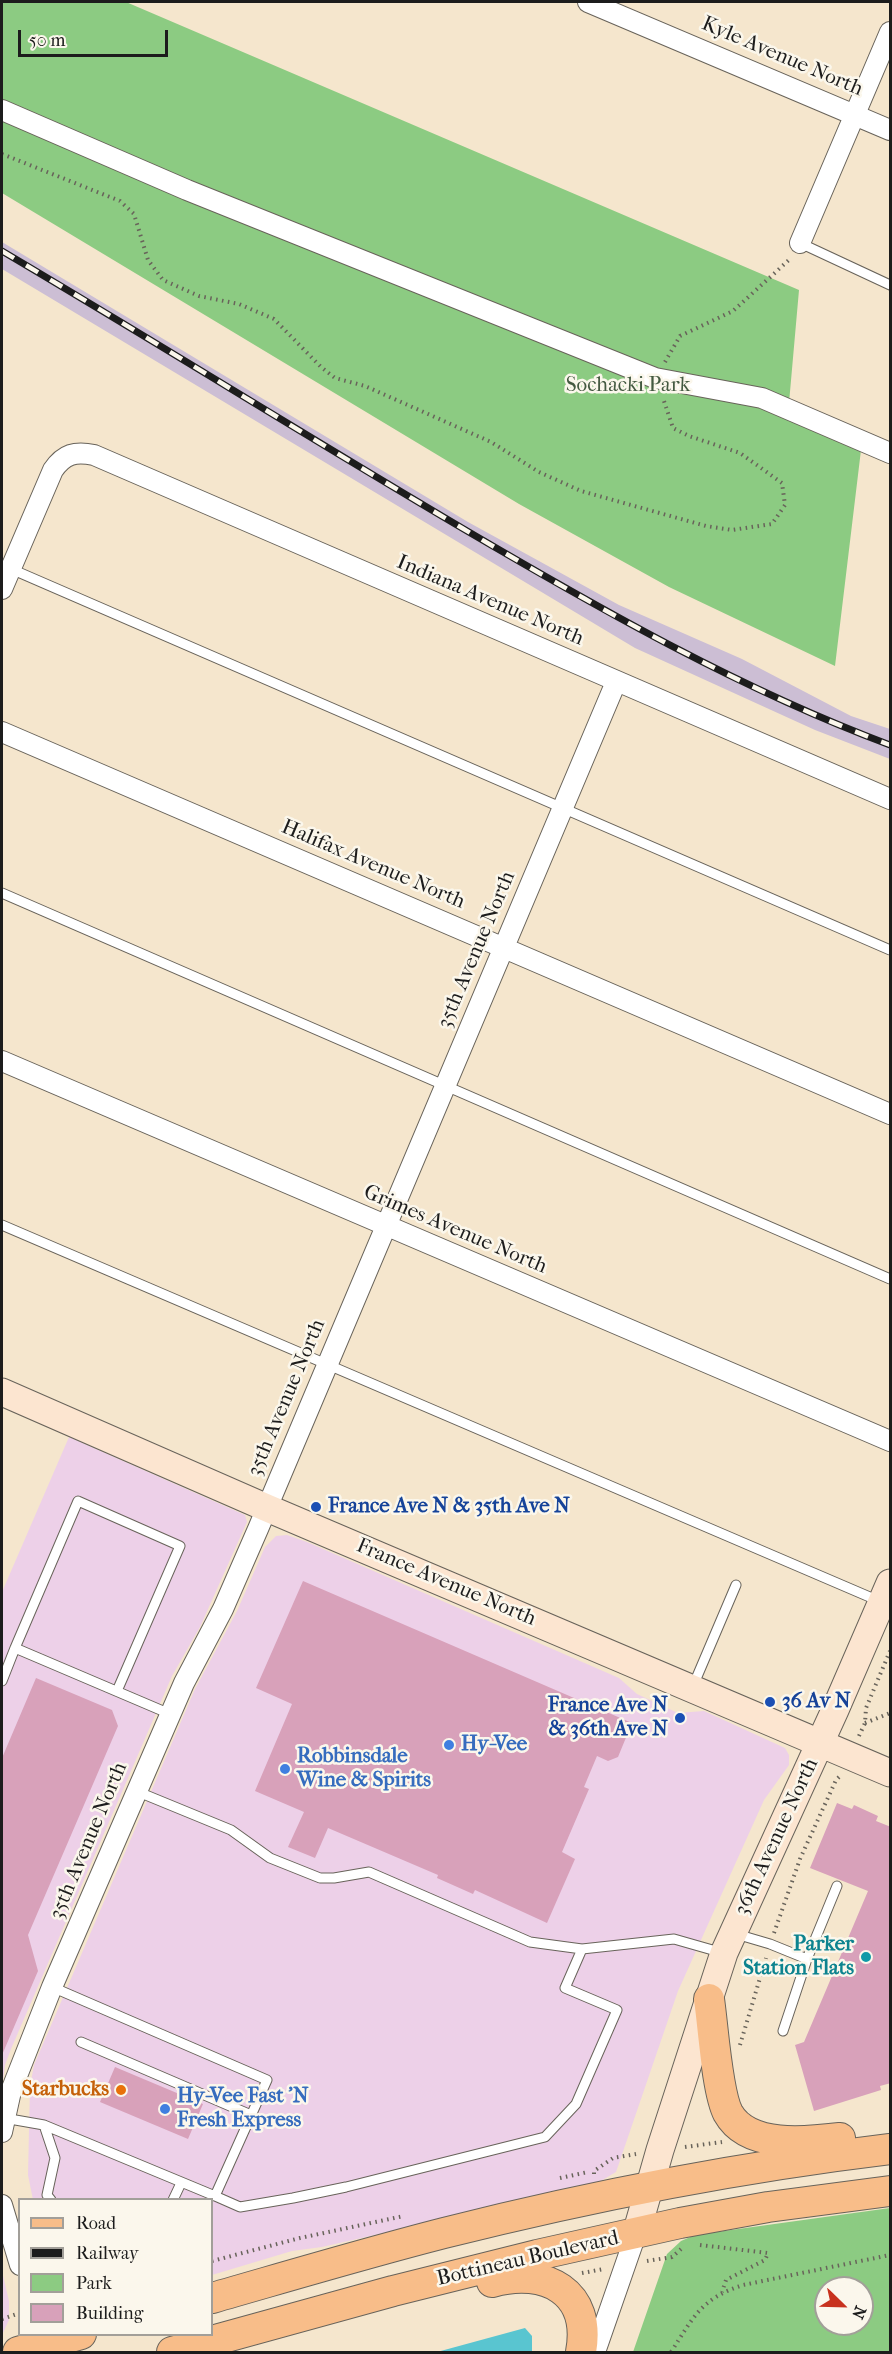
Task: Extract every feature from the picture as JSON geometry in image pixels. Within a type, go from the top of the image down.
[{"type":"main road","points":[[709,2000],[722,2094],[728,2113],[740,2127],[756,2135],[775,2140],[816,2141],[891,2131]]},
{"type":"main road","name":"Bottineau Boulevard","points":[[213,2298],[530,2212],[710,2175],[891,2149]]},
{"type":"main road","name":"Bottineau Boulevard","points":[[172,2352],[404,2288],[537,2255],[680,2223],[757,2209],[891,2190]]},
{"type":"main road","points":[[222,2352],[259,2348],[507,2278],[526,2277],[542,2279],[560,2288],[575,2302],[583,2320],[581,2352]]},
{"type":"main road","points":[[18,2352],[74,2336]]},
{"type":"street","name":"Kyle Avenue North","points":[[588,2],[891,130]]},
{"type":"street","points":[[800,243],[891,32]]},
{"type":"street","points":[[2,111],[187,190],[655,378],[762,398],[891,453]]},
{"type":"street","name":"Indiana Avenue North","points":[[6,567],[60,459],[69,454],[81,452],[94,455],[891,800]]},
{"type":"street","points":[[2,589],[6,567]]},
{"type":"street","name":"35th Avenue North","points":[[2,2122],[11,2091],[52,1987],[170,1714],[223,1609],[267,1508],[616,682]]},
{"type":"street","name":"Halifax Avenue North","points":[[2,732],[891,1114]]},
{"type":"street","name":"Grimes Avenue North","points":[[2,1061],[891,1441]]},
{"type":"street","name":"France Avenue North","points":[[2,1392],[267,1508],[891,1773]]},
{"type":"street","name":"36th Avenue North","points":[[636,2234],[729,1943],[886,1593]]},
{"type":"street","points":[[2,2205],[18,2258]]},
{"type":"street","points":[[596,2352],[636,2234]]},
{"type":"lane","points":[[800,243],[891,285]]},
{"type":"lane","points":[[6,567],[891,950]]},
{"type":"lane","points":[[2,893],[891,1279]]},
{"type":"lane","points":[[2,1225],[328,1364],[886,1593]]},
{"type":"lane","points":[[2,1681],[78,1501],[180,1545],[117,1691]]},
{"type":"lane","points":[[692,1689],[736,1585]]},
{"type":"lane","points":[[15,1648],[170,1714]]},
{"type":"lane","points":[[136,1791],[231,1830],[270,1858],[320,1878],[369,1872],[530,1942],[582,1949],[674,1940],[770,1944],[807,1959]]},
{"type":"lane","points":[[783,2031],[807,1959],[837,1886]]},
{"type":"lane","points":[[2,2122],[44,2125],[240,2207],[346,2187],[545,2137],[576,2104],[617,2010],[565,1988],[582,1949]]},
{"type":"lane","points":[[52,1987],[267,2080],[215,2196]]},
{"type":"lane","points":[[81,2042],[251,2115]]},
{"type":"lane","points":[[44,2125],[55,2158],[47,2195],[50,2198]]},
{"type":"lane","points":[[173,2198],[181,2182]]},
{"type":"path","points":[[2,154],[120,201],[135,214],[148,260],[162,280],[199,296],[239,304],[274,319],[321,367],[336,378],[365,386],[491,442],[538,472],[581,491],[732,530],[772,524],[785,506],[782,483],[740,453],[689,436],[673,428],[655,378],[680,336],[733,311],[796,254],[800,243]]},
{"type":"path","points":[[891,1652],[867,1708],[865,1723],[891,1713]]},
{"type":"path","points":[[552,2180],[594,2171]]},
{"type":"path","points":[[213,2261],[300,2238],[413,2214]]},
{"type":"path","points":[[699,2245],[768,2253],[765,2260],[726,2280],[722,2292]]},
{"type":"path","points":[[671,2352],[700,2308],[722,2292],[742,2285],[891,2255]]},
{"type":"path","points":[[2,2319],[18,2314]]},
{"type":"shaded area","points":[[2,242],[468,522],[619,605],[742,659],[851,716],[890,729],[890,759],[815,730],[635,648],[2,269]]},
{"type":"shaded area","points":[[69,1437],[245,1515],[247,1522],[200,1627],[172,1676],[11,2049],[5,2065],[2,2087],[2,1592]]},
{"type":"shaded area","points":[[287,1535],[307,1542],[619,1678],[637,1694],[678,1713],[704,1711],[785,1748],[789,1755],[789,1765],[764,1800],[678,1991],[616,2172],[594,2185],[322,2247],[292,2251],[213,2275],[213,2198],[33,2198],[28,2175],[30,2086],[34,2065],[195,1689],[237,1611],[265,1547],[276,1536]]},
{"type":"shaded area","points":[[2,2271],[9,2301],[9,2320],[2,2335]]},
{"type":"green space","name":"Sochacki Park","points":[[2,2],[126,2],[799,290],[789,403],[861,450],[835,666],[669,587],[519,504],[2,193]]},
{"type":"green space","points":[[890,2208],[890,2352],[633,2352],[667,2254],[681,2241],[695,2235]]},
{"type":"water","points":[[525,2328],[532,2336],[532,2352],[437,2352]]},
{"type":"building","name":"Hy-Vee","points":[[303,1581],[632,1723],[618,1757],[608,1761],[597,1756],[584,1787],[589,1789],[562,1852],[575,1859],[547,1923],[475,1890],[473,1894],[437,1878],[438,1875],[328,1828],[315,1858],[288,1847],[304,1812],[255,1791],[292,1704],[256,1688]]},
{"type":"building","points":[[36,1678],[112,1710],[118,1726],[28,1935],[38,1971],[2,2055],[2,1758]]},
{"type":"building","name":"Parker Station Flats","points":[[837,1803],[852,1809],[854,1805],[878,1816],[876,1821],[891,1827],[891,2083],[880,2086],[881,2090],[814,2111],[795,2045],[804,2042],[868,1891],[810,1868]]},
{"type":"building","name":"Hy-Vee Fast 'N Fresh Express","points":[[115,2067],[203,2104],[188,2139],[100,2102]]},
{"type":"railway","points":[[2,251],[462,528],[566,588],[725,673],[779,699],[890,745]]},
{"type":"place","name":"France Ave N & 35th Ave N","points":[[316,1507]]},
{"type":"place","name":"36 Av N","points":[[770,1702]]},
{"type":"place","name":"France Ave N & 36th Ave N","points":[[680,1718]]},
{"type":"place","name":"Hy-Vee","points":[[449,1745]]},
{"type":"place","name":"Robbinsdale Wine & Spirits","points":[[285,1769]]},
{"type":"place","name":"Parker Station Flats","points":[[866,1957]]},
{"type":"place","name":"Starbucks","points":[[121,2090]]},
{"type":"place","name":"Hy-Vee Fast 'N Fresh Express","points":[[165,2109]]}]
